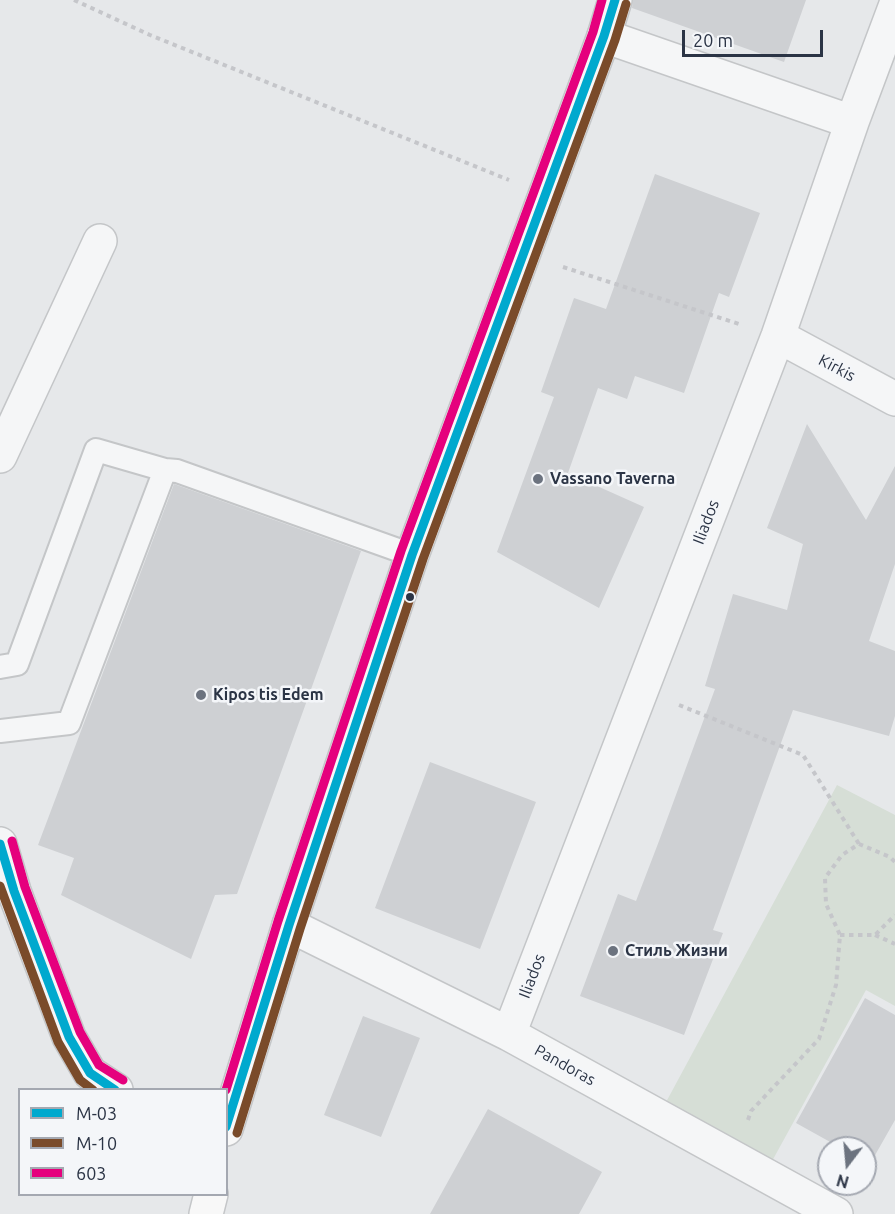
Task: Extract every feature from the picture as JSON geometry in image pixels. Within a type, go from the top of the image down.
[{"type":"main road","points":[[228,1124],[290,925],[412,555],[604,36],[615,0]]},
{"type":"main road","points":[[206,1214],[210,1196]]},
{"type":"street","name":"Iliados","points":[[509,1034],[778,336],[852,122],[895,7]]},
{"type":"street","points":[[604,36],[852,122]]},
{"type":"street","points":[[0,456],[100,240]]},
{"type":"street","name":"Kirkis","points":[[778,336],[895,399]]},
{"type":"street","points":[[0,844],[7,896],[69,1037],[90,1073],[114,1088]]},
{"type":"street","name":"Pandoras","points":[[290,925],[509,1034],[836,1214]]},
{"type":"lane","points":[[0,667],[17,664],[96,450],[165,470],[177,471],[412,555]]},
{"type":"lane","points":[[0,731],[69,723],[165,470]]},
{"type":"path","points":[[74,0],[150,35],[545,195]]},
{"type":"path","points":[[523,254],[778,336]]},
{"type":"path","points":[[641,690],[803,755],[860,844],[891,857],[895,862]]},
{"type":"path","points":[[736,1158],[751,1111],[819,1039],[836,985],[840,935],[826,904],[825,878],[842,855],[860,844]]},
{"type":"path","points":[[875,935],[895,915]]},
{"type":"path","points":[[840,935],[875,935],[895,944]]},
{"type":"shaded area","points":[[837,785],[895,815],[895,1006],[866,990],[771,1163],[665,1104]]},
{"type":"building","points":[[633,0],[806,0],[784,62],[632,8]]},
{"type":"building","points":[[655,174],[760,213],[729,297],[719,293],[684,393],[635,376],[627,399],[598,388],[568,473],[644,507],[599,608],[497,552],[554,397],[541,392],[574,298],[606,309]]},
{"type":"building","points":[[807,424],[866,520],[895,466],[895,564],[869,641],[895,651],[895,716],[889,736],[793,710],[713,930],[723,933],[684,1035],[580,996],[618,894],[636,901],[659,841],[715,689],[705,686],[733,594],[787,610],[803,544],[767,528]]},
{"type":"building","name":"Kipos tis Edem","points":[[174,484],[361,551],[237,894],[215,895],[191,959],[61,895],[74,858],[38,845]]},
{"type":"building","points":[[430,762],[536,802],[480,949],[375,908]]},
{"type":"building","points":[[865,998],[895,1015],[895,1120],[877,1152],[877,1136],[819,1136],[796,1123]]},
{"type":"building","points":[[363,1016],[420,1038],[381,1137],[324,1115]]},
{"type":"building","points":[[488,1109],[602,1172],[579,1214],[430,1214]]},
{"type":"transit line","name":"603","points":[[227,1088],[278,921],[401,551],[593,32],[602,0]]},
{"type":"transit line","name":"M-03","points":[[228,1121],[289,925],[412,555],[604,36],[615,0]]},
{"type":"transit line","name":"M-10","points":[[237,1133],[300,929],[423,559],[615,40],[626,4]]},
{"type":"transit line","name":"603","points":[[12,841],[25,887],[80,1032],[99,1065],[123,1080]]},
{"type":"transit line","name":"M-03","points":[[0,844],[14,891],[69,1037],[90,1073],[112,1088]]},
{"type":"transit line","name":"M-10","points":[[0,886],[58,1042],[80,1080],[90,1088]]},
{"type":"place","name":"Vassano Taverna","points":[[538,479]]},
{"type":"place","name":"Kipos tis Edem","points":[[201,695]]},
{"type":"place","name":"Стиль Жизни","points":[[613,951]]}]
